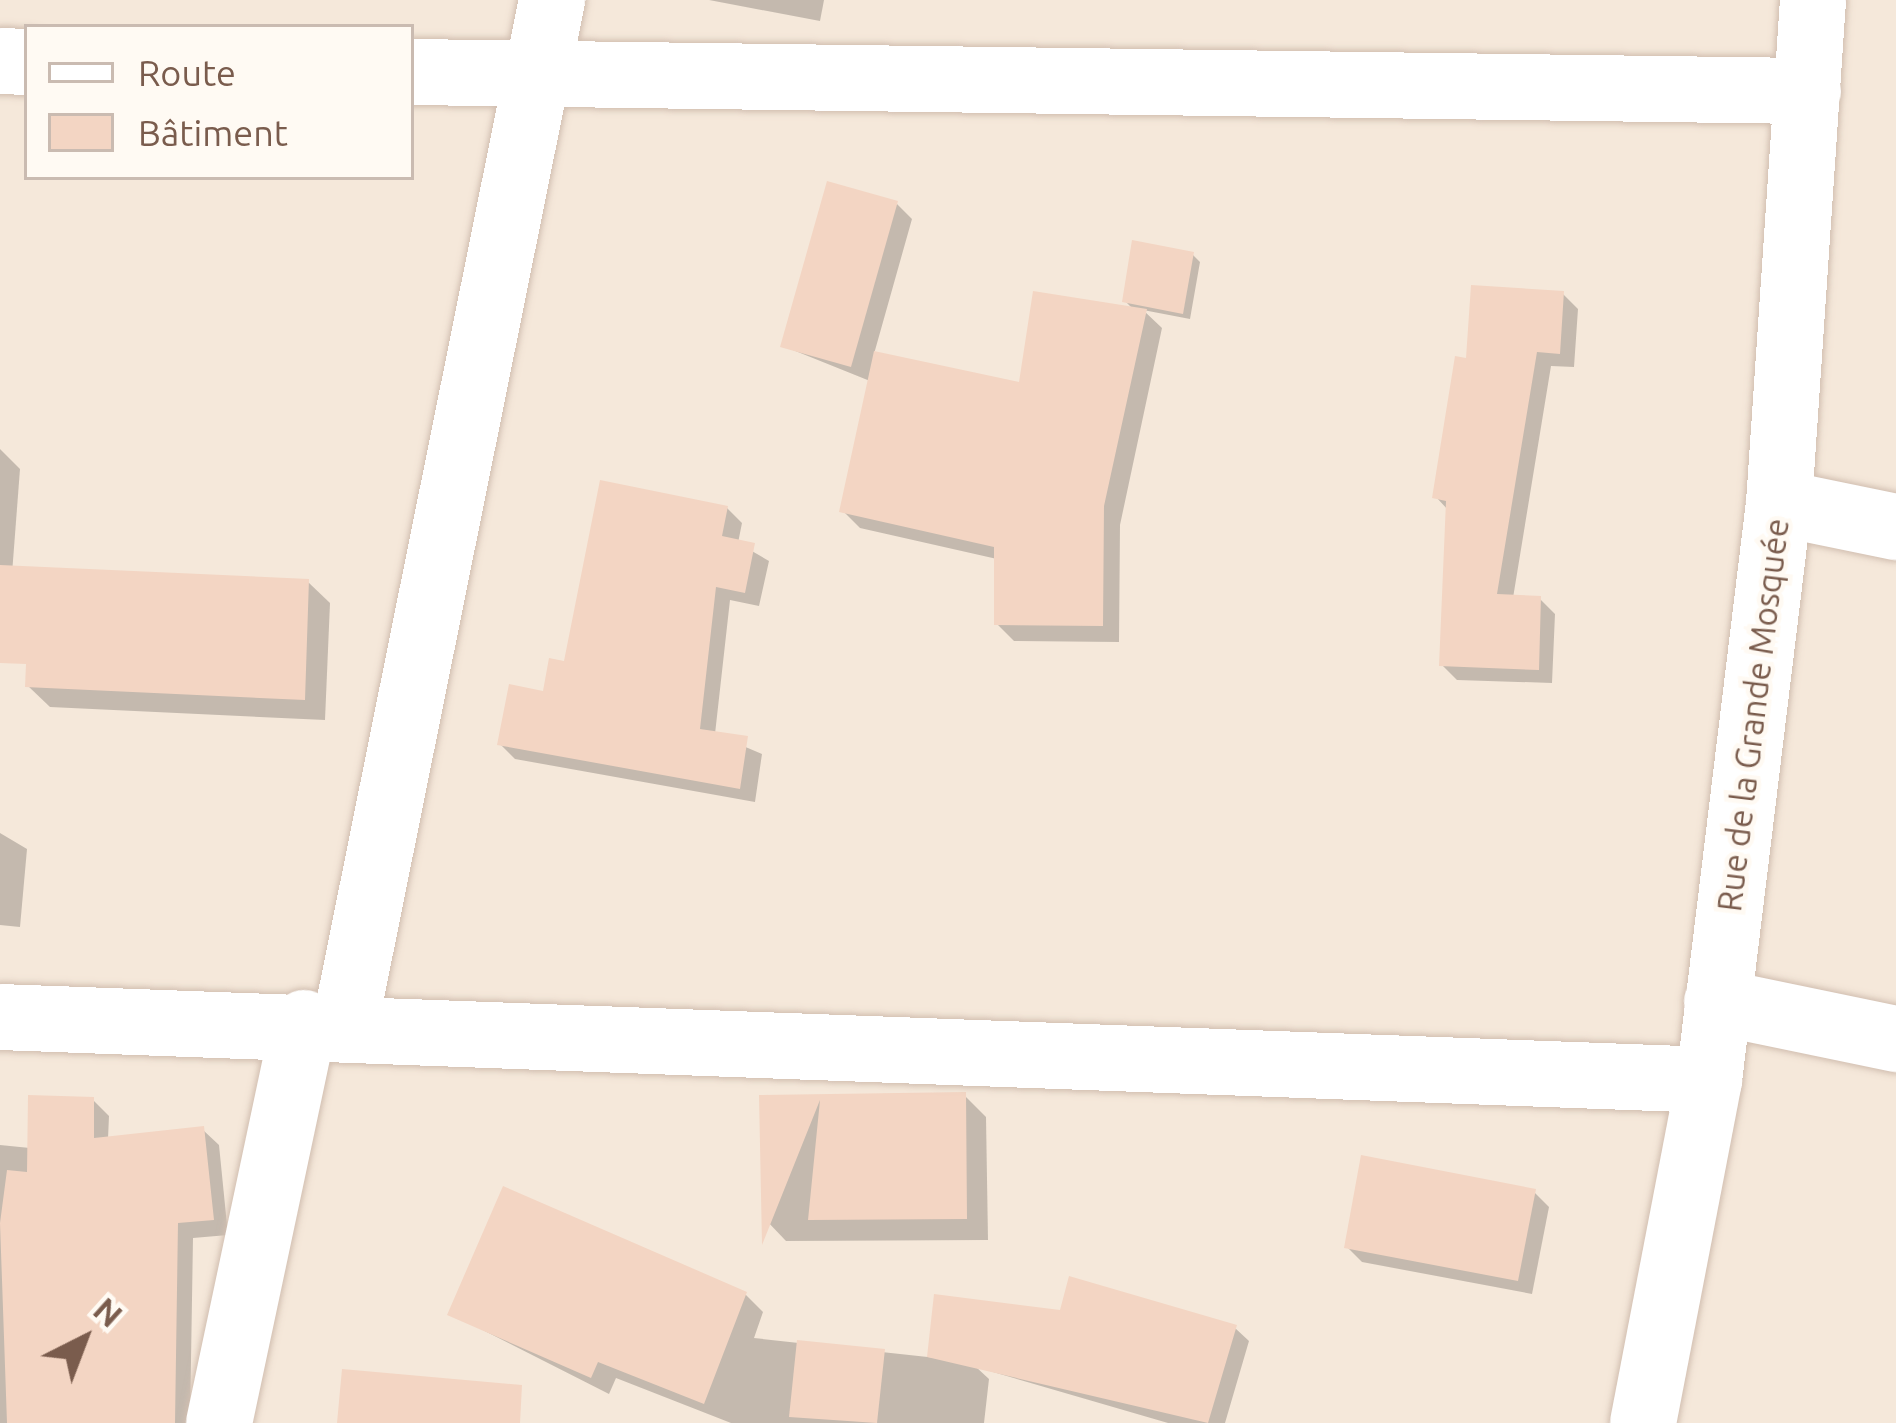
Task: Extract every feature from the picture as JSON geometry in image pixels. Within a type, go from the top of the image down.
[{"type":"street","points":[[219,1423],[325,1024],[552,0]]},
{"type":"street","name":"Rue de la Grande Mosquée","points":[[1643,1423],[1709,1080],[1779,503],[1813,0]]},
{"type":"street","points":[[414,72],[1808,92]]},
{"type":"street","points":[[1779,503],[1896,526]]},
{"type":"street","points":[[1717,1002],[1896,1039]]},
{"type":"street","points":[[0,1017],[325,1024],[1709,1080]]},
{"type":"shaded area","points":[[0,0],[1896,0],[1896,1423],[0,1423]]},
{"type":"building","points":[[827,181],[898,201],[851,367],[780,347]]},
{"type":"building","points":[[1132,240],[1194,252],[1183,314],[1122,302]]},
{"type":"building","points":[[1471,285],[1564,291],[1560,354],[1537,352],[1497,594],[1541,596],[1539,670],[1439,666],[1446,501],[1432,498],[1455,356],[1466,358]]},
{"type":"building","points":[[1033,291],[1147,309],[1104,506],[1103,626],[994,625],[994,547],[839,512],[874,351],[1019,382]]},
{"type":"building","points":[[600,480],[728,506],[722,536],[755,543],[745,593],[716,587],[700,729],[748,736],[740,789],[497,745],[509,684],[543,691],[549,658],[564,661]]},
{"type":"building","points":[[0,565],[309,579],[305,700],[25,687],[26,664],[0,663]]},
{"type":"building","points":[[966,1092],[967,1219],[808,1220],[820,1100],[762,1245],[759,1095]]},
{"type":"building","points":[[28,1095],[94,1097],[94,1138],[204,1126],[214,1220],[178,1223],[175,1423],[7,1423],[0,1223],[7,1170],[27,1172]]},
{"type":"building","points":[[1361,1155],[1536,1189],[1518,1281],[1344,1248]]},
{"type":"building","points":[[503,1186],[747,1292],[704,1404],[598,1362],[591,1378],[447,1315]]},
{"type":"building","points":[[1069,1276],[1237,1325],[1208,1423],[927,1357],[934,1294],[1060,1310]]},
{"type":"building","points":[[797,1340],[885,1349],[877,1423],[789,1417]]},
{"type":"building","points":[[342,1369],[522,1385],[520,1423],[337,1423]]}]
